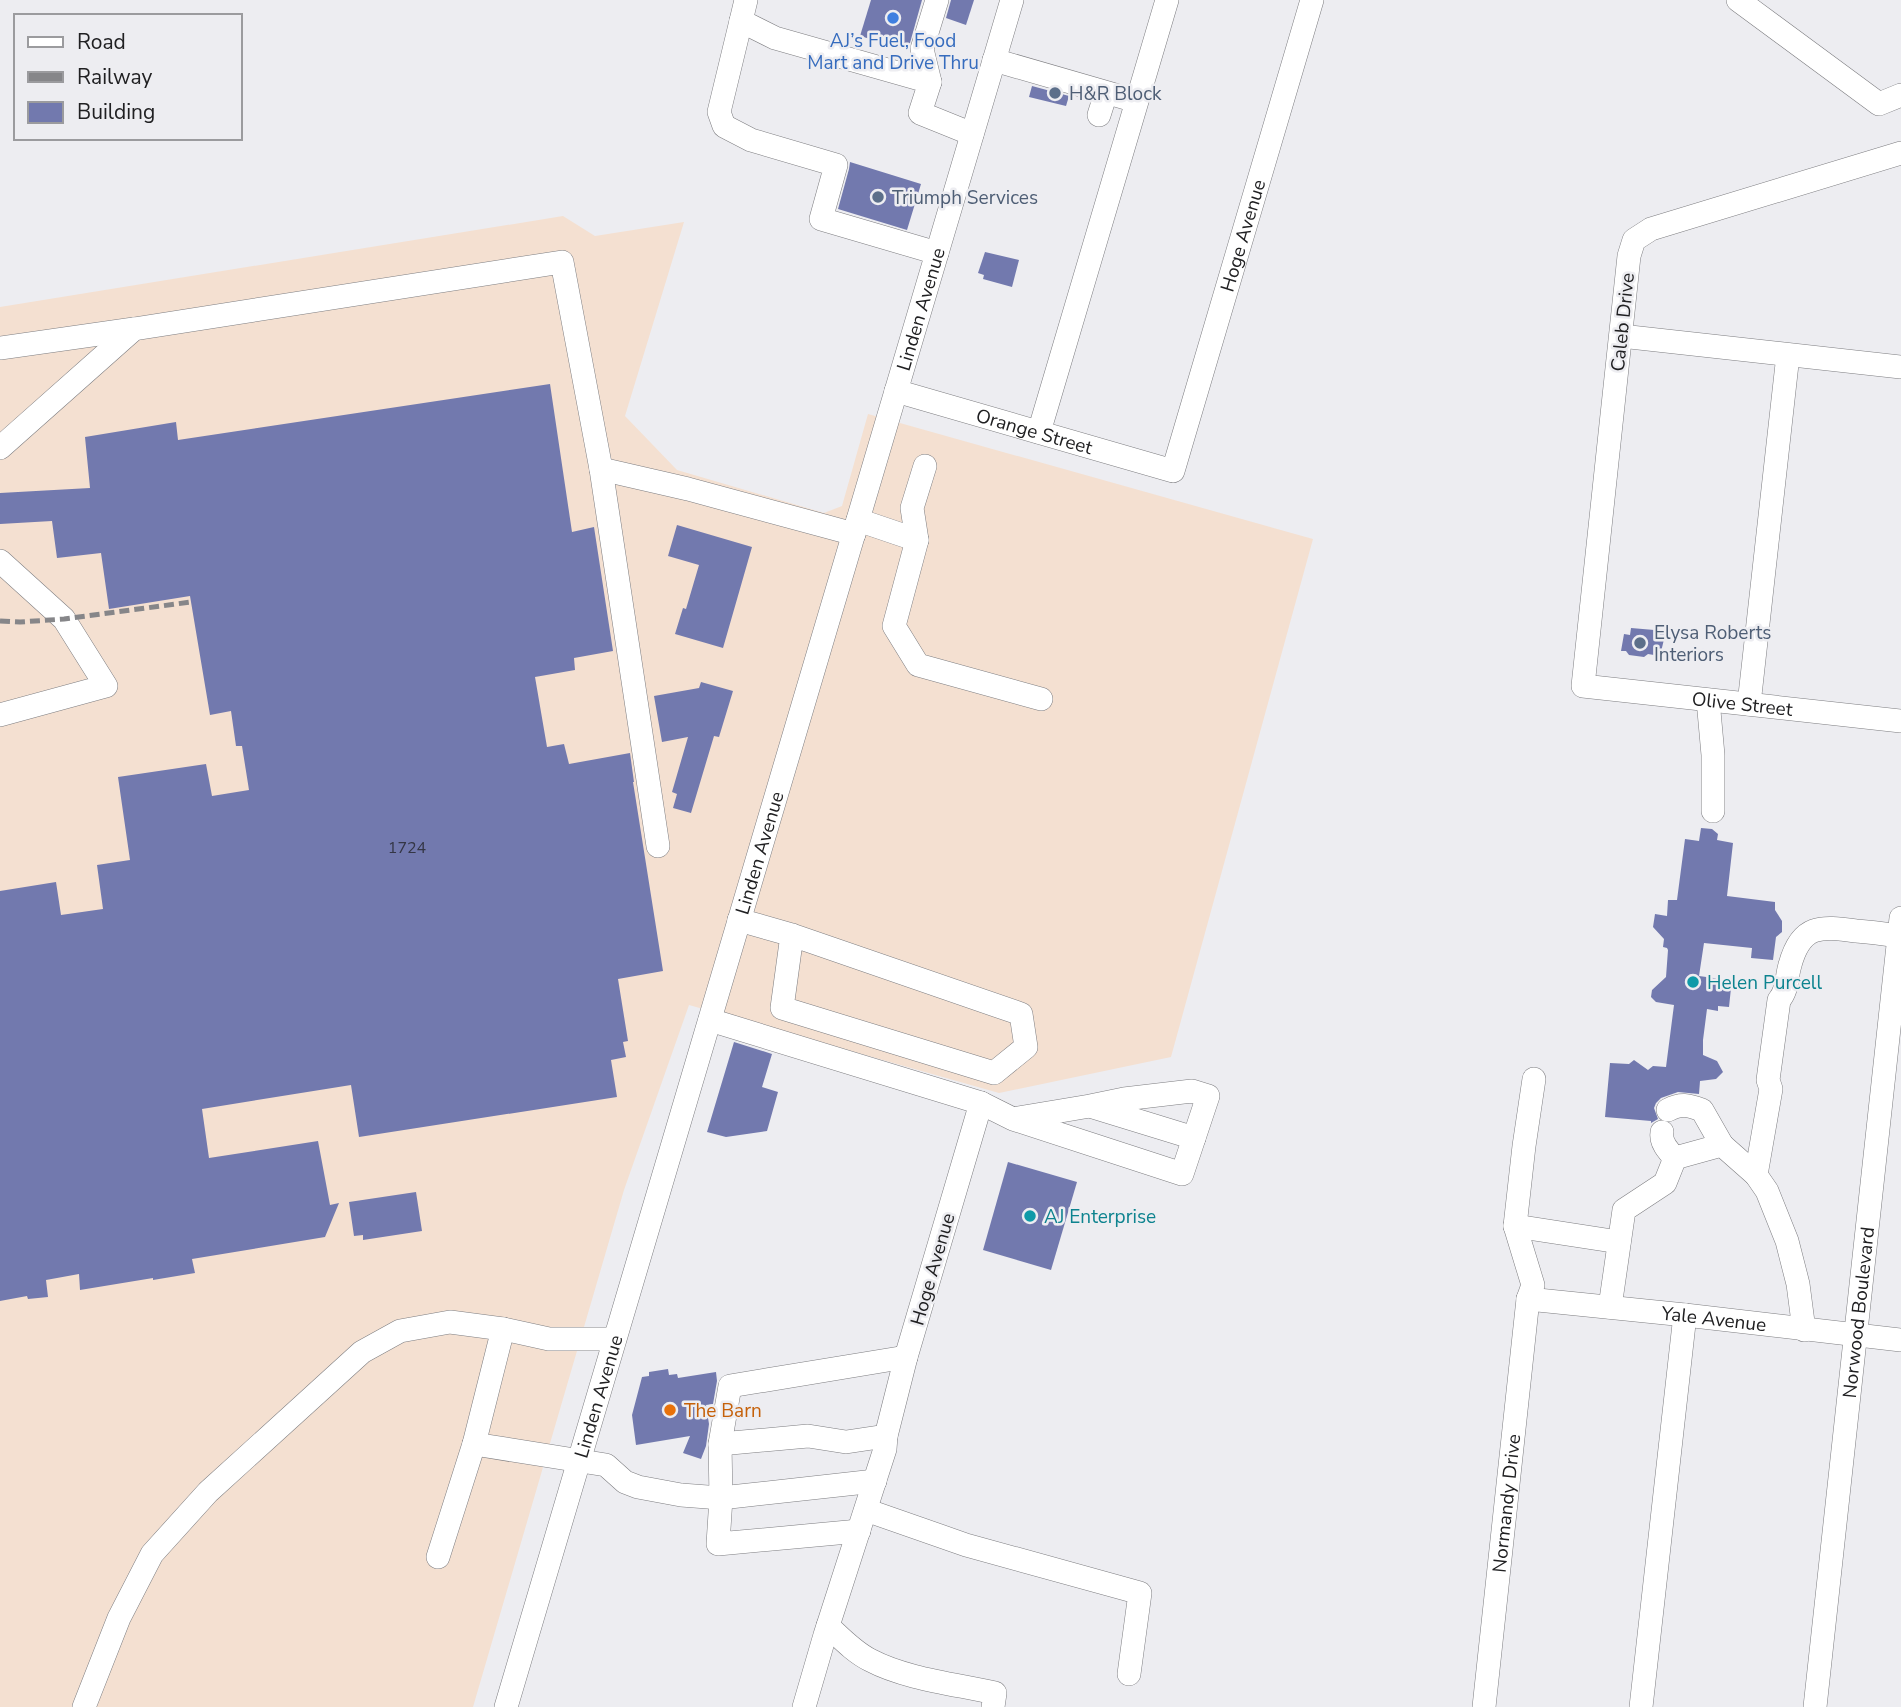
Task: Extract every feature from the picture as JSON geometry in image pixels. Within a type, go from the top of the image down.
[{"type":"street","points":[[937,0],[922,49],[930,82],[920,113],[972,134]]},
{"type":"street","name":"Linden Avenue","points":[[506,1707],[1012,0]]},
{"type":"street","points":[[1039,432],[1167,0]]},
{"type":"street","name":"Hoge Avenue","points":[[1173,471],[1312,0]]},
{"type":"street","points":[[1746,3],[1879,104],[1901,95]]},
{"type":"street","points":[[930,82],[775,37],[743,10],[719,112],[724,126],[751,140],[836,165],[821,219],[937,253]]},
{"type":"street","points":[[994,60],[1136,101]]},
{"type":"street","points":[[1099,115],[1106,93]]},
{"type":"street","name":"Caleb Drive","points":[[1583,686],[1629,256],[1634,240],[1651,229],[1901,153]]},
{"type":"street","points":[[0,348],[562,262],[601,469],[658,846]]},
{"type":"street","points":[[0,448],[134,329]]},
{"type":"street","points":[[1620,336],[1901,367]]},
{"type":"street","points":[[1749,704],[1788,355]]},
{"type":"street","name":"Orange Street","points":[[896,391],[1173,471]]},
{"type":"street","points":[[925,466],[912,508],[917,540],[894,626],[918,665],[1041,699]]},
{"type":"street","points":[[601,469],[917,540]]},
{"type":"street","points":[[0,561],[64,619],[106,686],[0,715]]},
{"type":"street","name":"Olive Street","points":[[1583,686],[1901,720]]},
{"type":"street","points":[[1708,700],[1713,755],[1713,811]]},
{"type":"street","points":[[739,920],[792,935],[1021,1014],[1026,1047],[994,1073],[782,1008],[792,935]]},
{"type":"street","points":[[1756,1175],[1771,1089],[1768,1080],[1779,1000],[1785,993],[1790,964],[1798,943],[1817,929],[1828,927],[1900,927]]},
{"type":"street","name":"Norwood Boulevard","points":[[1815,1707],[1900,927]]},
{"type":"street","points":[[710,1020],[981,1103],[1013,1119],[1182,1174],[1208,1096],[1192,1091],[1124,1099],[1013,1119]]},
{"type":"street","points":[[1534,1079],[1515,1226],[1619,1242]]},
{"type":"street","name":"Hoge Avenue","points":[[804,1707],[885,1449],[906,1357],[981,1103]]},
{"type":"street","points":[[1675,1158],[1662,1137],[1665,1121],[1678,1105],[1689,1105],[1702,1110],[1721,1145],[1756,1175],[1767,1191],[1787,1241],[1798,1284],[1804,1330]]},
{"type":"street","points":[[1090,1106],[1194,1138]]},
{"type":"street","points":[[1675,1158],[1721,1145]]},
{"type":"street","points":[[1609,1307],[1624,1210],[1665,1184],[1675,1158]]},
{"type":"street","name":"Normandy Drive","points":[[1484,1707],[1528,1299],[1533,1285],[1515,1226]]},
{"type":"street","name":"Yale Avenue","points":[[1528,1299],[1901,1340]]},
{"type":"street","points":[[1641,1707],[1685,1315]]},
{"type":"street","points":[[84,1707],[119,1618],[152,1553],[208,1492],[362,1352],[400,1331],[450,1322],[550,1339],[614,1339]]},
{"type":"street","points":[[438,1557],[474,1444],[503,1329]]},
{"type":"street","points":[[906,1357],[730,1386],[720,1444],[722,1498],[718,1545],[862,1520],[966,1545],[1140,1593],[1129,1674]]},
{"type":"street","points":[[720,1444],[808,1436],[846,1442],[886,1436]]},
{"type":"street","points":[[474,1444],[607,1465],[625,1482],[638,1488],[681,1495],[722,1498],[875,1481]]},
{"type":"street","points":[[828,1626],[848,1645],[870,1660],[908,1675],[995,1693],[993,1707]]},
{"type":"shaded area","points":[[563,216],[595,236],[684,222],[625,416],[677,470],[824,513],[842,506],[868,414],[1313,539],[1171,1057],[999,1093],[689,1005],[624,1190],[473,1707],[0,1707],[0,307]]},
{"type":"building","name":"AJ’s Fuel, Food Mart and Drive Thru","points":[[871,0],[922,0],[908,50],[860,36]]},
{"type":"building","points":[[951,0],[974,0],[966,25],[946,18]]},
{"type":"building","points":[[1032,86],[1069,96],[1066,106],[1029,97]]},
{"type":"building","name":"Triumph Services","points":[[850,162],[921,184],[907,230],[838,209]]},
{"type":"building","points":[[985,252],[1019,260],[1012,287],[983,279],[984,275],[978,273]]},
{"type":"building","points":[[550,384],[572,532],[594,527],[613,651],[574,658],[575,670],[535,677],[547,747],[564,744],[569,764],[630,753],[663,971],[618,979],[628,1041],[623,1042],[626,1057],[611,1060],[617,1097],[359,1137],[351,1085],[202,1109],[209,1158],[318,1141],[330,1205],[339,1203],[325,1237],[192,1259],[195,1273],[153,1280],[80,1290],[79,1274],[46,1280],[48,1297],[28,1299],[27,1296],[0,1301],[0,891],[56,882],[61,915],[103,909],[97,865],[130,860],[118,777],[206,764],[212,796],[249,790],[242,746],[236,746],[231,711],[210,715],[190,596],[109,609],[101,553],[57,558],[52,521],[0,524],[0,493],[90,488],[85,437],[176,422],[178,440]]},
{"type":"building","points":[[677,525],[752,547],[723,648],[675,634],[683,608],[686,609],[699,565],[668,556]]},
{"type":"building","points":[[1631,628],[1666,631],[1660,656],[1648,654],[1644,657],[1621,651],[1624,634],[1630,635]]},
{"type":"building","points":[[701,682],[733,691],[719,737],[714,736],[691,813],[673,808],[677,794],[672,792],[688,737],[662,742],[654,696],[699,688]]},
{"type":"building","name":"Helen Purcell","points":[[1701,828],[1712,829],[1718,834],[1717,840],[1733,843],[1727,896],[1775,902],[1775,910],[1782,921],[1782,932],[1776,937],[1773,960],[1751,958],[1752,948],[1704,943],[1699,976],[1721,979],[1720,986],[1731,988],[1729,1007],[1718,1006],[1718,1011],[1707,1009],[1703,1040],[1703,1055],[1717,1061],[1723,1072],[1716,1079],[1700,1081],[1699,1094],[1678,1092],[1661,1098],[1654,1108],[1658,1119],[1651,1123],[1605,1117],[1610,1063],[1629,1064],[1634,1060],[1648,1070],[1653,1066],[1666,1067],[1674,1005],[1656,1002],[1651,997],[1652,990],[1666,977],[1668,950],[1663,947],[1664,939],[1653,927],[1655,914],[1667,916],[1668,900],[1677,900],[1685,839],[1699,841]]},
{"type":"building","points":[[734,1042],[772,1054],[762,1087],[778,1092],[767,1131],[726,1137],[707,1132]]},
{"type":"building","name":"AJ Enterprise","points":[[1008,1162],[1077,1182],[1051,1270],[983,1250]]},
{"type":"building","points":[[416,1192],[422,1231],[363,1240],[363,1235],[354,1236],[349,1202]]},
{"type":"building","name":"The Barn","points":[[668,1369],[669,1375],[677,1374],[678,1378],[716,1372],[713,1404],[706,1405],[709,1424],[701,1459],[683,1453],[690,1436],[636,1445],[632,1415],[642,1377],[649,1376],[649,1372]]},
{"type":"railway","points":[[0,621],[64,619],[191,602]]},
{"type":"place","name":"AJ’s Fuel, Food Mart and Drive Thru","points":[[893,18]]},
{"type":"place","name":"H&R Block","points":[[1055,93]]},
{"type":"place","name":"Triumph Services","points":[[878,197]]},
{"type":"place","name":"Elysa Roberts Interiors","points":[[1640,643]]},
{"type":"place","name":"Helen Purcell","points":[[1693,982]]},
{"type":"place","name":"AJ Enterprise","points":[[1030,1216]]},
{"type":"place","name":"The Barn","points":[[670,1410]]}]
